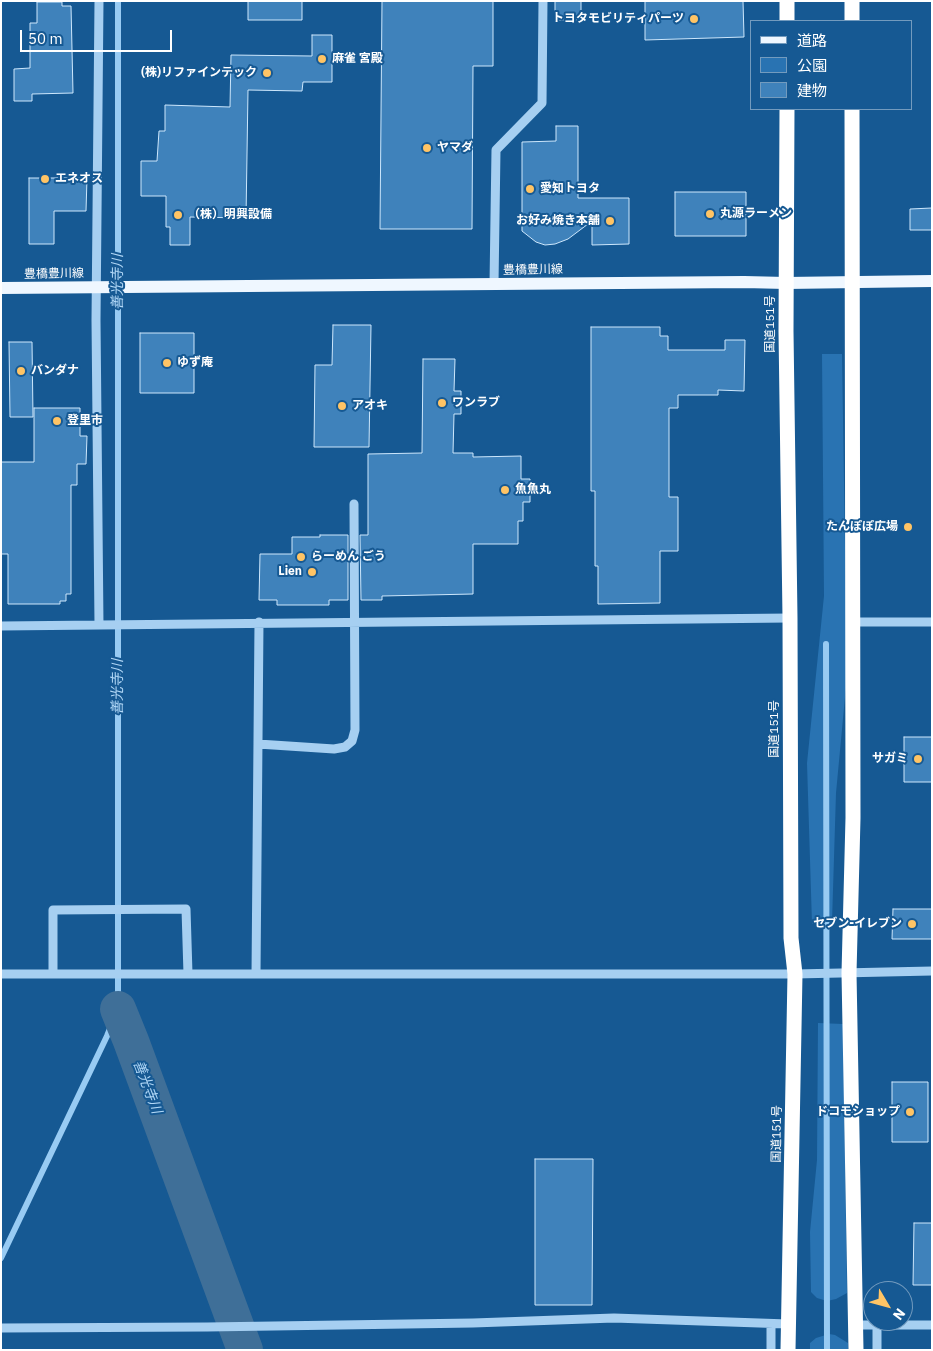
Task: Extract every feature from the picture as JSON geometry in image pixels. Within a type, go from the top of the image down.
[{"type":"highway","points":[[787,1],[787,20]]},
{"type":"highway","points":[[852,1],[852,20]]},
{"type":"highway","name":"国道151号","points":[[787,110],[786,283],[791,938],[795,974],[788,1350]]},
{"type":"highway","points":[[852,110],[853,818],[849,973],[856,1350]]},
{"type":"main road","name":"豊橋豊川線","points":[[1,288],[932,281]]},
{"type":"street","points":[[98,1],[102,287],[99,625]]},
{"type":"street","points":[[494,284],[496,150],[542,103],[543,1]]},
{"type":"street","points":[[258,744],[334,749],[345,747],[352,741],[355,730],[354,504]]},
{"type":"street","points":[[1,626],[790,618]]},
{"type":"street","points":[[256,974],[259,622]]},
{"type":"street","points":[[852,622],[932,622]]},
{"type":"street","points":[[53,974],[53,910],[186,909],[188,974]]},
{"type":"street","points":[[1,974],[795,974],[932,971]]},
{"type":"street","points":[[1,1328],[463,1323],[614,1318],[788,1324]]},
{"type":"street","points":[[771,1324],[771,1350]]},
{"type":"street","points":[[856,1325],[863,1325]]},
{"type":"street","points":[[913,1325],[932,1325]]},
{"type":"street","points":[[877,1331],[877,1350]]},
{"type":"green space","points":[[822,354],[842,354],[847,676],[836,793],[832,922],[812,924],[807,763],[824,596]]},
{"type":"green space","points":[[818,1023],[843,1024],[847,1293],[827,1301],[817,1298],[811,1292],[810,1232],[817,1160]]},
{"type":"green space","points":[[829,1334],[835,1335],[848,1343],[848,1350],[810,1350],[810,1343],[816,1338]]},
{"type":"building","points":[[248,1],[302,1],[302,20],[248,20]]},
{"type":"building","name":"ヤマダ","points":[[382,1],[493,1],[493,66],[473,66],[472,229],[380,229]]},
{"type":"building","points":[[555,1],[581,1],[581,20],[555,20]]},
{"type":"building","name":"トヨタモビリティパーツ","points":[[645,1],[743,1],[744,37],[645,40]]},
{"type":"building","points":[[37,2],[62,2],[62,6],[71,6],[73,93],[32,94],[32,101],[14,101],[14,69],[30,68],[30,23],[37,23]]},
{"type":"building","points":[[312,35],[332,35],[332,82],[303,82],[302,91],[248,90],[246,218],[190,217],[190,245],[170,245],[170,227],[166,227],[166,196],[141,196],[141,161],[157,161],[159,131],[165,131],[165,105],[230,107],[231,55],[312,56]]},
{"type":"building","points":[[556,126],[578,126],[578,198],[629,198],[629,244],[592,245],[592,221],[568,239],[555,244],[545,245],[536,242],[522,231],[522,142],[556,141]]},
{"type":"building","points":[[29,178],[87,178],[86,211],[54,211],[54,244],[29,244]]},
{"type":"building","name":"丸源ラーメン","points":[[675,192],[746,192],[746,236],[675,236]]},
{"type":"building","points":[[932,208],[932,230],[910,230],[910,209]]},
{"type":"building","name":"アオキ","points":[[333,325],[371,325],[369,447],[314,447],[315,365],[332,365]]},
{"type":"building","points":[[591,327],[660,327],[660,336],[668,336],[668,350],[725,350],[725,340],[745,340],[744,391],[718,390],[718,395],[678,395],[678,408],[669,408],[669,497],[678,497],[678,551],[660,551],[660,603],[598,604],[598,566],[595,566],[595,491],[591,491]]},
{"type":"building","name":"ゆず庵","points":[[140,333],[194,333],[194,393],[140,393]]},
{"type":"building","name":"バンダナ","points":[[9,342],[32,342],[33,417],[10,417]]},
{"type":"building","points":[[423,359],[455,359],[454,391],[461,391],[461,414],[454,414],[453,453],[473,453],[473,457],[521,456],[521,479],[530,479],[530,502],[523,502],[523,521],[518,521],[518,544],[473,544],[473,594],[382,596],[382,600],[361,600],[360,535],[368,535],[368,454],[422,453]]},
{"type":"building","points":[[34,408],[80,408],[80,436],[87,436],[86,464],[77,464],[77,485],[71,485],[71,594],[66,594],[66,601],[60,601],[60,604],[8,604],[8,554],[1,554],[1,462],[34,462]]},
{"type":"building","points":[[320,535],[348,535],[348,600],[329,600],[329,605],[277,605],[277,600],[259,600],[260,554],[292,554],[292,537],[320,537]]},
{"type":"building","name":"サガミ","points":[[904,737],[932,737],[932,782],[904,782]]},
{"type":"building","name":"セブン-イレブン","points":[[893,909],[932,909],[932,939],[892,939]]},
{"type":"building","name":"ドコモショップ","points":[[892,1082],[928,1082],[928,1142],[892,1142]]},
{"type":"building","points":[[535,1159],[593,1159],[592,1305],[535,1305]]},
{"type":"building","points":[[914,1223],[932,1223],[932,1285],[913,1285]]},
{"type":"waterway","name":"善光寺川","points":[[1,1258],[107,1036],[118,1009],[118,1]]},
{"type":"waterway","points":[[826,644],[827,1350]]},
{"type":"waterway","name":"善光寺川","points":[[118,1009],[245,1350]]},
{"type":"place","name":"トヨタモビリティパーツ","points":[[694,19]]},
{"type":"place","name":"麻雀 宮殿","points":[[322,59]]},
{"type":"place","name":"(株)リファインテック","points":[[267,73]]},
{"type":"place","name":"ヤマダ","points":[[427,148]]},
{"type":"place","name":"エネオス","points":[[45,179]]},
{"type":"place","name":"愛知トヨタ","points":[[530,189]]},
{"type":"place","name":"丸源ラーメン","points":[[710,214]]},
{"type":"place","name":"（株）明興設備","points":[[178,215]]},
{"type":"place","name":"お好み焼き本舗","points":[[610,221]]},
{"type":"place","name":"ゆず庵","points":[[167,363]]},
{"type":"place","name":"バンダナ","points":[[21,371]]},
{"type":"place","name":"ワンラブ","points":[[442,403]]},
{"type":"place","name":"アオキ","points":[[342,406]]},
{"type":"place","name":"登里市","points":[[57,421]]},
{"type":"place","name":"魚魚丸","points":[[505,490]]},
{"type":"place","name":"たんぽぽ広場","points":[[908,527]]},
{"type":"place","name":"らーめん ごう","points":[[301,557]]},
{"type":"place","name":"Lien","points":[[312,572]]},
{"type":"place","name":"サガミ","points":[[918,759]]},
{"type":"place","name":"セブン-イレブン","points":[[912,924]]},
{"type":"place","name":"ドコモショップ","points":[[910,1112]]}]
